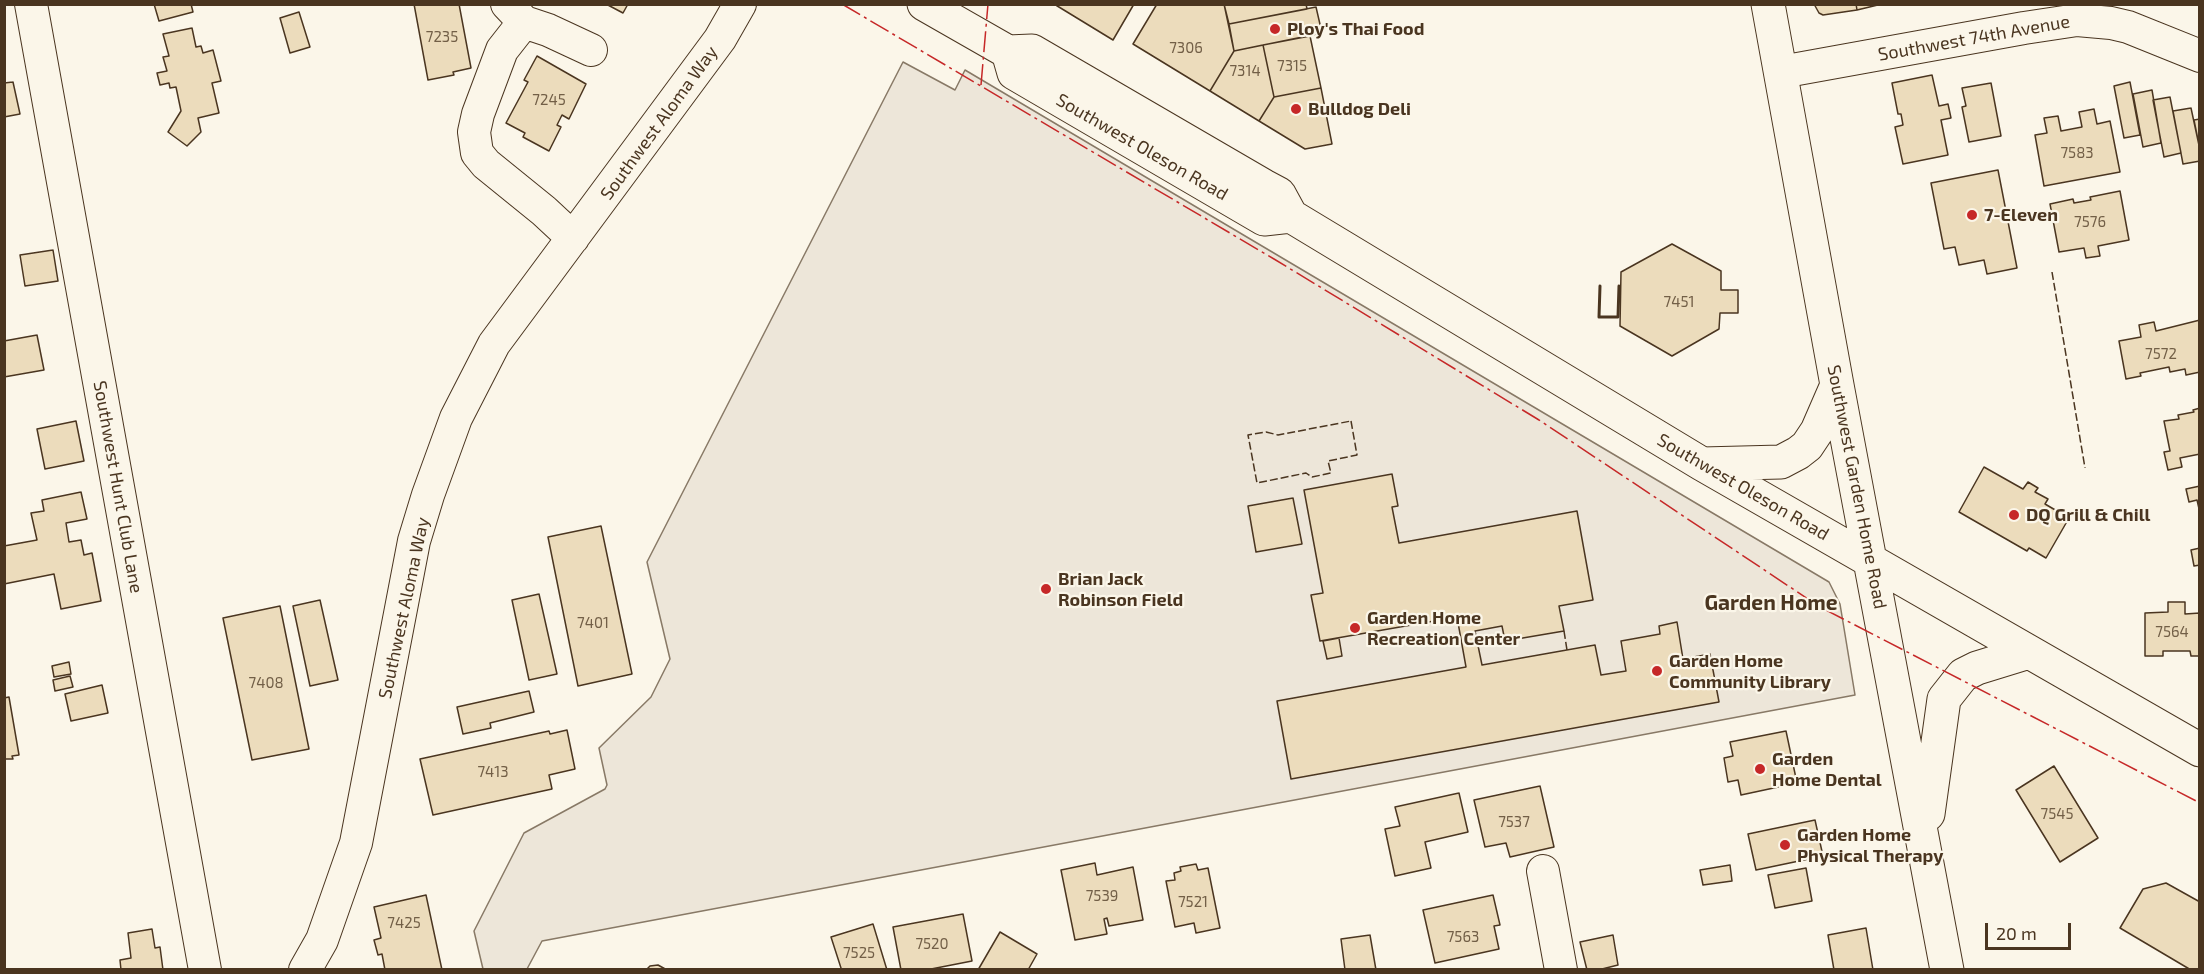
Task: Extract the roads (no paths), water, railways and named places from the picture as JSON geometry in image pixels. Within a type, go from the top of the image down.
[{"type":"main road","name":"Southwest Oleson Road","points":[[924,4],[1008,52],[1014,73],[1264,219],[1291,216],[1702,464],[2199,750]]},
{"type":"main road","name":"Southwest Garden Home Road","points":[[1768,4],[1947,969]]},
{"type":"main road","points":[[1702,464],[1781,462],[1798,453],[1807,446],[1817,431],[1837,385]]},
{"type":"main road","points":[[1924,843],[1944,699],[1963,675],[1977,668],[2029,652]]},
{"type":"street","name":"Southwest Hunt Club Lane","points":[[31,4],[205,969]]},
{"type":"street","name":"Southwest Aloma Way","points":[[306,969],[322,940],[356,843],[414,541],[456,418],[494,345],[714,48],[740,4]]},
{"type":"street","points":[[573,238],[486,164],[477,153],[474,132],[478,114],[515,13],[591,50]]},
{"type":"street","name":"Southwest 74th Avenue","points":[[1781,72],[2077,20],[2128,27],[2199,56]]},
{"type":"street","points":[[1544,871],[1562,969]]},
{"type":"place","name":"Ploy's Thai Food","points":[[1275,29]]},
{"type":"place","name":"Bulldog Deli","points":[[1296,109]]},
{"type":"place","name":"7-Eleven","points":[[1972,215]]},
{"type":"place","name":"DQ Grill & Chill","points":[[2014,515]]},
{"type":"place","name":"Brian Jack Robinson Field","points":[[1046,589]]},
{"type":"place","name":"Garden Home Recreation Center","points":[[1355,628]]},
{"type":"place","name":"Garden Home Community Library","points":[[1657,671]]},
{"type":"place","name":"Garden Home Dental","points":[[1760,769]]},
{"type":"place","name":"Garden Home Physical Therapy","points":[[1785,845]]},
{"type":"district","name":"Garden Home","points":[[1771,603]]}]
